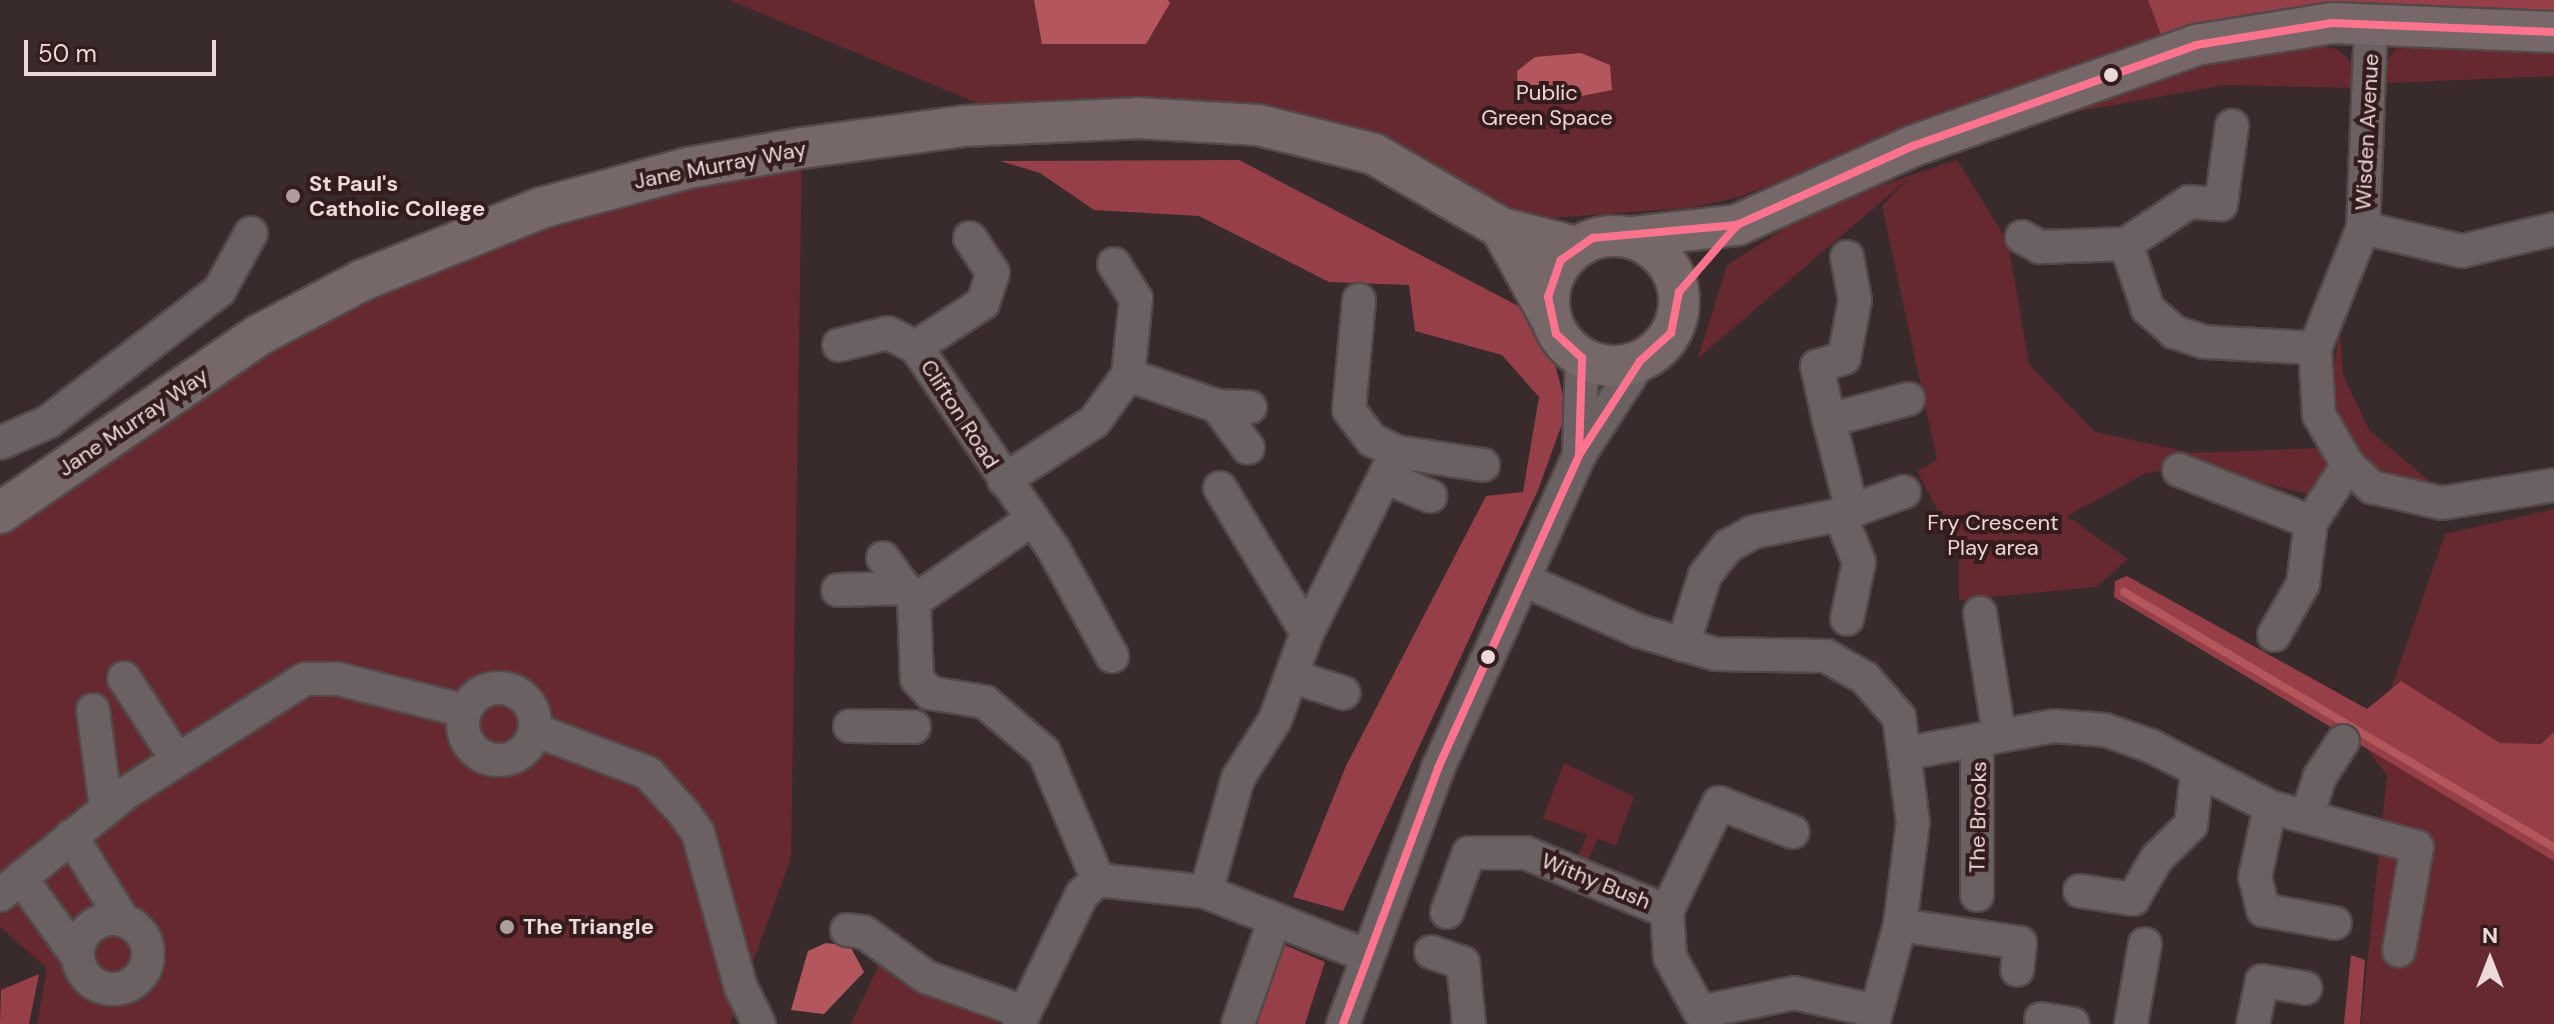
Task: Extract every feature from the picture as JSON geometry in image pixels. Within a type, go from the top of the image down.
[{"type":"main road","points":[[1550,317],[1552,278],[1576,247],[1603,236],[1632,237],[1737,225],[1913,146],[2129,64],[2279,30],[2371,22],[2554,32]]},
{"type":"main road","name":"Jane Murray Way","points":[[0,513],[259,335],[363,280],[541,208],[688,168],[964,126],[1137,118],[1258,125],[1374,154],[1501,228],[1576,247]]},
{"type":"main road","points":[[1501,228],[1550,317],[1582,358],[1600,365],[1640,361],[1671,333],[1679,292],[1737,225]]},
{"type":"main road","points":[[1632,237],[1664,258],[1679,292]]},
{"type":"street","name":"Wisden Avenue","points":[[2371,22],[2363,228],[2315,348],[2319,415],[2348,465],[2372,487],[2442,503],[2554,485]]},
{"type":"street","points":[[2022,237],[2040,247],[2126,244],[2189,202],[2221,204],[2232,126]]},
{"type":"street","points":[[2363,228],[2462,251],[2553,218]]},
{"type":"street","points":[[0,443],[48,422],[219,291],[251,233]]},
{"type":"street","points":[[839,345],[888,333],[916,347],[983,303],[993,273],[970,238]]},
{"type":"street","points":[[2126,244],[2148,309],[2174,332],[2204,342],[2315,348]]},
{"type":"street","points":[[1847,257],[1855,300],[1844,358],[1817,366],[1846,513],[1859,562],[1847,619]]},
{"type":"street","points":[[1114,264],[1136,299],[1128,375],[1217,406],[1250,407]]},
{"type":"street","points":[[1359,300],[1349,410],[1392,465],[1430,496]]},
{"type":"street","name":"Clifton Road","points":[[916,347],[1083,598],[1112,656]]},
{"type":"street","points":[[1579,455],[1582,358]]},
{"type":"street","points":[[1343,1024],[1438,768],[1579,455],[1640,361]]},
{"type":"street","name":"Clifton Road","points":[[1004,480],[1094,422],[1128,375]]},
{"type":"street","points":[[1829,420],[1908,399]]},
{"type":"street","points":[[1217,406],[1248,448]]},
{"type":"street","points":[[1392,465],[1483,465]]},
{"type":"street","points":[[1206,892],[1238,778],[1294,677],[1307,633],[1392,465]]},
{"type":"street","points":[[2274,635],[2303,584],[2311,522],[2348,465]]},
{"type":"street","points":[[2179,470],[2311,522]]},
{"type":"street","points":[[1220,488],[1307,633]]},
{"type":"street","points":[[1683,645],[1705,575],[1728,546],[1753,532],[1846,513],[1904,492]]},
{"type":"street","points":[[838,590],[910,595],[1031,520]]},
{"type":"street","points":[[883,558],[910,595],[915,669],[930,693],[985,702],[1044,752],[1098,880]]},
{"type":"street","points":[[1524,580],[1683,645],[1715,654],[1826,656],[1865,678],[1899,717],[1907,753],[1913,822],[1900,925],[1874,1017]]},
{"type":"street","name":"The Brooks","points":[[1977,895],[1988,738],[1980,613]]},
{"type":"street","points":[[1294,677],[1344,693]]},
{"type":"street","points":[[124,678],[176,758]]},
{"type":"street","points":[[71,836],[123,920],[147,946],[137,980],[104,989],[85,977],[77,956],[10,886],[71,836],[106,808],[176,758],[305,679],[338,679],[465,711]]},
{"type":"street","points":[[507,688],[529,703],[535,730],[520,754],[488,758],[465,735],[465,711],[482,692],[507,688]]},
{"type":"street","points":[[850,726],[914,736],[930,693]]},
{"type":"street","points":[[93,710],[106,808]]},
{"type":"street","name":"The Brooks","points":[[1907,753],[2054,726],[2105,730],[2270,807],[2417,847],[2399,950]]},
{"type":"street","points":[[535,730],[648,773],[684,813],[698,833],[741,988],[759,1024]]},
{"type":"street","points":[[2307,816],[2319,778],[2343,741]]},
{"type":"street","points":[[2080,891],[2133,899],[2157,858],[2191,825],[2197,772]]},
{"type":"street","name":"Withy Bush","points":[[1793,832],[1719,803],[1667,911],[1670,957],[1688,1018],[1794,993],[1874,1017]]},
{"type":"street","points":[[2270,807],[2255,877],[2263,910],[2335,923]]},
{"type":"street","name":"Withy Bush","points":[[1447,912],[1469,853],[1526,853],[1667,911]]},
{"type":"street","points":[[847,930],[864,932],[926,977],[1021,1018],[1082,894],[1098,880],[1206,892],[1368,956]]},
{"type":"street","points":[[1238,1024],[1275,919]]},
{"type":"street","points":[[77,956],[90,926],[123,920]]},
{"type":"street","points":[[1900,925],[2020,943],[2017,970]]},
{"type":"street","points":[[2131,1024],[2145,944]]},
{"type":"street","points":[[1431,952],[1463,963],[1469,1024]]},
{"type":"street","points":[[2253,1024],[2262,981],[2305,988]]},
{"type":"street","points":[[2041,1019],[2073,1024]]},
{"type":"green space","name":"Public Green Space","points":[[729,0],[2148,0],[2162,38],[1739,197],[1691,208],[1507,221],[1347,141],[994,110]]},
{"type":"green space","points":[[2421,39],[2554,49],[2554,76],[2387,83],[2386,62],[2396,48]]},
{"type":"green space","points":[[2318,44],[2339,50],[2357,69],[2357,88],[2225,85],[2070,113],[2152,75]]},
{"type":"green space","points":[[802,148],[791,858],[730,1024],[37,1024],[47,968],[0,927],[0,512],[259,335],[541,208]]},
{"type":"green space","name":"Fry Crescent Play area","points":[[1957,160],[2008,242],[2029,364],[2095,432],[2193,453],[2320,448],[2331,468],[2315,496],[2189,465],[2144,474],[2067,516],[2128,559],[2096,587],[1959,600],[1959,551],[1917,471],[1937,460],[1882,206],[1909,178],[1698,358],[1727,265],[1822,205]]},
{"type":"green space","points":[[2340,330],[2343,375],[2369,430],[2434,485],[2390,478],[2364,461],[2338,417],[2333,370]]},
{"type":"green space","points":[[2554,509],[2554,1024],[2361,1024],[2387,775],[2369,752],[2445,534]]},
{"type":"green space","points":[[1564,763],[1634,797],[1616,845],[1597,839],[1583,874],[1572,870],[1587,835],[1543,818]]},
{"type":"green space","points":[[879,965],[1000,1018],[998,1024],[851,1024]]},
{"type":"shaded area","points":[[1034,0],[1168,0],[1170,3],[1146,44],[1042,44]]},
{"type":"shaded area","points":[[2148,0],[2554,0],[2554,25],[2162,38]]},
{"type":"shaded area","points":[[1581,53],[1610,65],[1612,90],[1556,101],[1518,89],[1517,71],[1535,57]]},
{"type":"shaded area","points":[[1239,160],[1543,319],[1567,410],[1538,490],[1343,911],[1293,897],[1346,766],[1486,496],[1523,492],[1539,397],[1502,355],[1415,331],[1409,285],[1329,282],[1199,216],[1094,210],[1040,173],[1000,161]]},
{"type":"shaded area","points":[[2127,576],[2367,709],[2401,681],[2500,743],[2541,744],[2554,732],[2554,861],[2114,597],[2115,581]]},
{"type":"shaded area","points":[[826,943],[850,946],[864,972],[824,1014],[791,1010],[808,951]]},
{"type":"shaded area","points":[[1282,944],[1325,962],[1305,1024],[1255,1024]]},
{"type":"shaded area","points":[[2351,955],[2365,960],[2360,1024],[2344,1024]]},
{"type":"shaded area","points":[[39,974],[29,1024],[0,1024],[1,990]]},
{"type":"waterway","points":[[2124,592],[2554,847]]},
{"type":"transit line","points":[[1579,455],[1582,358],[1556,334],[1548,297],[1561,260],[1593,238],[1737,225],[1913,146],[2196,45],[2332,23],[2554,32]]},
{"type":"transit line","points":[[1343,1024],[1438,768],[1579,455],[1640,361],[1671,333],[1679,292],[1737,225]]},
{"type":"place","name":"St Paul's Catholic College","points":[[293,196]]},
{"type":"place","name":"The Triangle","points":[[507,927]]}]
